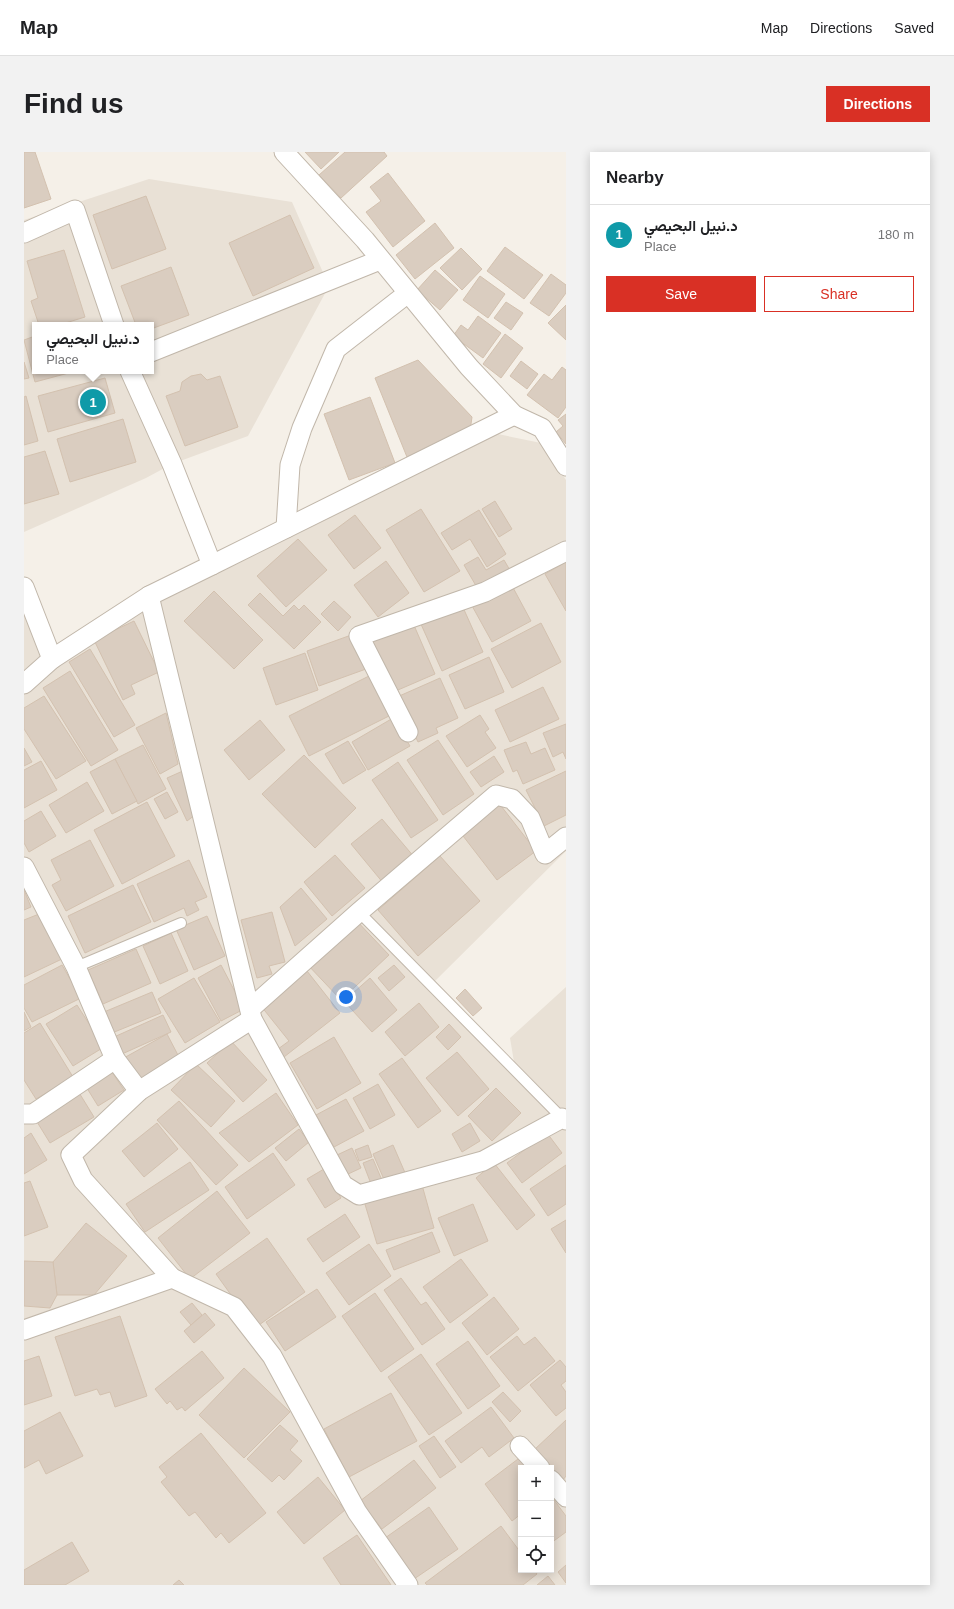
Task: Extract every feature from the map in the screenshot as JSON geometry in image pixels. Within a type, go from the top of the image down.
[{"type":"street","points":[[284,152],[365,240],[469,367],[514,415],[542,428],[566,466]]},
{"type":"street","points":[[24,233],[75,210],[113,322]]},
{"type":"street","points":[[154,351],[380,260]]},
{"type":"street","points":[[286,528],[290,465],[302,428],[336,349],[408,293]]},
{"type":"street","points":[[131,374],[172,464],[212,565]]},
{"type":"street","points":[[24,684],[52,659],[149,596],[514,415]]},
{"type":"street","points":[[408,732],[359,636],[484,592],[566,551]]},
{"type":"street","points":[[24,587],[52,659]]},
{"type":"street","points":[[149,596],[251,1014],[343,1185],[359,1195],[483,1161],[564,1119]]},
{"type":"street","points":[[408,1585],[357,1512],[272,1356],[234,1307],[172,1278],[82,1180],[71,1155],[139,1091],[251,1014],[359,912],[496,796],[512,799],[530,818],[545,854],[566,837]]},
{"type":"street","points":[[24,867],[76,967],[115,1059],[139,1091]]},
{"type":"street","points":[[24,1114],[33,1114],[115,1059]]},
{"type":"street","points":[[24,1330],[172,1278]]},
{"type":"street","points":[[520,1446],[537,1465]]},
{"type":"street","points":[[554,1483],[566,1497]]},
{"type":"lane","points":[[359,912],[564,1119]]},
{"type":"lane","points":[[76,967],[181,923]]},
{"type":"shaded area","points":[[149,179],[292,202],[329,286],[248,436],[172,464],[146,478],[24,532],[24,220]]},
{"type":"shaded area","points":[[493,433],[541,443],[566,480],[566,851],[433,983],[515,1068],[510,1038],[566,987],[566,1585],[24,1585],[24,606],[49,654]]},
{"type":"building","points":[[24,152],[35,152],[51,199],[24,208]]},
{"type":"building","points":[[305,152],[339,152],[321,169]]},
{"type":"building","points":[[345,152],[384,152],[387,156],[341,198],[319,175]]},
{"type":"building","points":[[388,173],[425,221],[393,247],[366,212],[381,201],[370,187]]},
{"type":"building","points":[[146,196],[166,249],[112,269],[93,215]]},
{"type":"building","points":[[290,215],[314,268],[253,296],[229,243]]},
{"type":"building","points":[[435,223],[454,248],[415,279],[396,255]]},
{"type":"building","points":[[505,247],[543,275],[524,299],[487,271]]},
{"type":"building","points":[[461,248],[482,269],[462,290],[440,268]]},
{"type":"building","points":[[64,250],[85,317],[69,322],[38,322],[31,301],[38,298],[27,261]]},
{"type":"building","points":[[171,267],[189,315],[154,328],[154,322],[135,322],[121,286]]},
{"type":"building","points":[[435,270],[458,290],[440,310],[417,290]]},
{"type":"building","points":[[551,274],[566,285],[566,293],[549,316],[530,303]]},
{"type":"building","points":[[480,276],[505,294],[488,318],[463,300]]},
{"type":"building","points":[[506,302],[523,313],[511,330],[494,318]]},
{"type":"building","points":[[566,305],[566,340],[548,323]]},
{"type":"building","points":[[478,316],[501,333],[483,358],[453,336],[461,325],[468,330]]},
{"type":"building","points":[[505,334],[523,348],[501,378],[483,364]]},
{"type":"building","points":[[32,337],[32,371],[24,340]]},
{"type":"building","points":[[418,360],[472,417],[470,431],[407,457],[375,378]]},
{"type":"building","points":[[521,361],[538,374],[527,389],[510,376]]},
{"type":"building","points":[[24,362],[29,378],[24,379]]},
{"type":"building","points":[[562,367],[566,370],[566,407],[558,418],[527,395],[544,374],[552,380]]},
{"type":"building","points":[[33,374],[65,374],[35,382]]},
{"type":"building","points":[[201,374],[207,380],[220,376],[238,427],[185,446],[166,396],[180,391],[182,382],[191,376]]},
{"type":"building","points":[[105,378],[115,413],[48,432],[38,396]]},
{"type":"building","points":[[26,396],[38,441],[24,445],[24,397]]},
{"type":"building","points":[[370,397],[395,463],[349,480],[324,414]]},
{"type":"building","points":[[566,414],[566,444],[556,432],[563,426],[558,420]]},
{"type":"building","points":[[123,419],[136,462],[70,482],[57,439]]},
{"type":"building","points":[[45,451],[59,494],[24,504],[24,457]]},
{"type":"building","points":[[495,501],[512,529],[499,537],[482,509]]},
{"type":"building","points":[[421,509],[460,571],[424,592],[386,530]]},
{"type":"building","points":[[479,510],[506,554],[487,567],[470,539],[452,550],[441,533]]},
{"type":"building","points":[[355,515],[381,548],[354,569],[328,535]]},
{"type":"building","points":[[298,539],[327,570],[286,607],[257,576]]},
{"type":"building","points":[[478,557],[486,570],[504,560],[511,572],[479,591],[464,565]]},
{"type":"building","points":[[386,561],[409,593],[378,617],[354,585]]},
{"type":"building","points":[[566,562],[566,611],[545,574]]},
{"type":"building","points":[[510,582],[531,621],[492,642],[471,604]]},
{"type":"building","points":[[214,591],[263,640],[234,669],[184,621]]},
{"type":"building","points":[[260,593],[283,616],[294,605],[299,610],[304,605],[321,622],[294,649],[248,605]]},
{"type":"building","points":[[334,601],[351,617],[338,631],[321,614]]},
{"type":"building","points":[[461,603],[483,652],[442,671],[420,622]]},
{"type":"building","points":[[134,621],[159,672],[131,685],[135,694],[123,700],[94,640]]},
{"type":"building","points":[[413,623],[435,674],[391,693],[369,641]]},
{"type":"building","points":[[541,623],[561,662],[512,688],[491,649]]},
{"type":"building","points":[[354,634],[366,669],[319,686],[307,651]]},
{"type":"building","points":[[90,649],[135,725],[114,737],[69,662]]},
{"type":"building","points":[[305,653],[318,690],[276,705],[263,668]]},
{"type":"building","points":[[489,657],[504,692],[465,709],[449,675]]},
{"type":"building","points":[[70,671],[118,750],[91,766],[43,688]]},
{"type":"building","points":[[371,675],[391,715],[309,756],[289,716]]},
{"type":"building","points":[[440,678],[458,718],[436,728],[438,733],[418,742],[397,697]]},
{"type":"building","points":[[543,687],[559,719],[510,742],[495,710]]},
{"type":"building","points":[[44,696],[86,761],[56,779],[24,729],[24,708]]},
{"type":"building","points":[[166,713],[178,764],[160,774],[136,728]]},
{"type":"building","points":[[480,715],[489,729],[485,732],[496,748],[467,767],[446,736]]},
{"type":"building","points":[[393,718],[410,746],[368,770],[352,742]]},
{"type":"building","points":[[260,720],[285,750],[249,780],[224,750]]},
{"type":"building","points":[[566,724],[566,759],[563,752],[553,757],[543,733]]},
{"type":"building","points":[[438,740],[474,794],[443,815],[407,760]]},
{"type":"building","points":[[348,741],[366,770],[343,784],[325,754]]},
{"type":"building","points":[[526,742],[531,754],[545,748],[555,770],[523,784],[517,770],[513,772],[504,750]]},
{"type":"building","points":[[143,745],[166,789],[138,804],[115,759]]},
{"type":"building","points":[[24,748],[32,762],[24,766]]},
{"type":"building","points":[[304,755],[356,808],[315,848],[262,794]]},
{"type":"building","points":[[494,756],[504,772],[481,787],[470,772]]},
{"type":"building","points":[[115,759],[137,801],[112,814],[90,772]]},
{"type":"building","points":[[41,761],[57,790],[24,808],[24,770]]},
{"type":"building","points":[[398,762],[438,820],[411,838],[372,780]]},
{"type":"building","points":[[185,770],[195,815],[187,821],[167,778]]},
{"type":"building","points":[[566,771],[566,815],[544,826],[526,790]]},
{"type":"building","points":[[87,782],[104,811],[66,833],[49,805]]},
{"type":"building","points":[[167,792],[178,812],[165,819],[154,799]]},
{"type":"building","points":[[147,802],[175,856],[122,884],[94,830]]},
{"type":"building","points":[[498,802],[536,851],[497,880],[460,832]]},
{"type":"building","points":[[41,811],[56,836],[29,852],[24,843],[24,821]]},
{"type":"building","points":[[382,819],[415,858],[384,884],[351,844]]},
{"type":"building","points":[[90,840],[114,886],[66,911],[52,885],[61,880],[51,860]]},
{"type":"building","points":[[335,855],[365,888],[332,916],[304,882]]},
{"type":"building","points":[[440,856],[480,901],[418,956],[378,910]]},
{"type":"building","points":[[189,860],[207,897],[195,902],[199,910],[187,916],[184,908],[154,922],[137,884]]},
{"type":"building","points":[[133,885],[151,922],[85,953],[68,916]]},
{"type":"building","points":[[301,888],[327,919],[295,946],[280,907]]},
{"type":"building","points":[[24,890],[31,907],[24,910]]},
{"type":"building","points":[[272,912],[285,962],[269,966],[272,974],[257,978],[241,920]]},
{"type":"building","points":[[39,914],[62,959],[24,977],[24,920]]},
{"type":"building","points":[[207,916],[225,956],[194,970],[176,929]]},
{"type":"building","points":[[354,918],[389,955],[341,1000],[306,963]]},
{"type":"building","points":[[171,933],[188,971],[160,984],[143,946]]},
{"type":"building","points":[[136,949],[151,983],[103,1004],[88,970]]},
{"type":"building","points":[[62,965],[81,998],[32,1022],[24,1008],[24,985]]},
{"type":"building","points":[[221,965],[244,1009],[221,1021],[198,978]]},
{"type":"building","points":[[394,965],[405,977],[389,991],[378,978]]},
{"type":"building","points":[[307,971],[340,1013],[284,1057],[278,1049],[289,1041],[261,1006]]},
{"type":"building","points":[[194,978],[220,1022],[185,1043],[158,999]]},
{"type":"building","points":[[370,978],[397,1010],[372,1032],[344,1001]]},
{"type":"building","points":[[465,989],[482,1008],[473,1016],[456,998]]},
{"type":"building","points":[[152,992],[161,1013],[112,1033],[104,1012]]},
{"type":"building","points":[[419,1003],[439,1027],[405,1056],[385,1032]]},
{"type":"building","points":[[77,1005],[104,1047],[73,1066],[46,1024]]},
{"type":"building","points":[[24,1012],[31,1027],[24,1031]]},
{"type":"building","points":[[163,1015],[171,1032],[122,1054],[114,1037]]},
{"type":"building","points":[[40,1023],[73,1077],[36,1099],[24,1080],[24,1033]]},
{"type":"building","points":[[449,1024],[461,1037],[448,1050],[436,1037]]},
{"type":"building","points":[[167,1034],[179,1057],[135,1082],[122,1059]]},
{"type":"building","points":[[334,1037],[361,1083],[317,1109],[290,1063]]},
{"type":"building","points":[[231,1041],[267,1080],[243,1102],[207,1063]]},
{"type":"building","points":[[457,1052],[489,1089],[458,1116],[426,1078]]},
{"type":"building","points":[[402,1058],[441,1111],[418,1128],[379,1074]]},
{"type":"building","points":[[196,1064],[235,1101],[211,1127],[171,1090]]},
{"type":"building","points":[[110,1069],[124,1090],[98,1106],[85,1085]]},
{"type":"building","points":[[378,1084],[395,1115],[370,1129],[353,1098]]},
{"type":"building","points":[[496,1088],[521,1113],[492,1141],[468,1116]]},
{"type":"building","points":[[78,1091],[94,1117],[50,1143],[34,1117]]},
{"type":"building","points":[[276,1093],[298,1125],[249,1162],[219,1133]]},
{"type":"building","points":[[346,1099],[364,1131],[334,1147],[316,1115]]},
{"type":"building","points":[[179,1101],[238,1165],[216,1185],[157,1120]]},
{"type":"building","points":[[157,1123],[178,1149],[144,1177],[122,1151]]},
{"type":"building","points":[[470,1123],[480,1141],[462,1152],[452,1134]]},
{"type":"building","points":[[299,1129],[309,1142],[286,1161],[275,1148]]},
{"type":"building","points":[[31,1133],[47,1160],[24,1174],[24,1138]]},
{"type":"building","points":[[547,1133],[562,1153],[522,1183],[507,1163]]},
{"type":"building","points":[[368,1145],[372,1157],[359,1161],[355,1150]]},
{"type":"building","points":[[393,1145],[406,1175],[386,1184],[373,1154]]},
{"type":"building","points":[[352,1148],[361,1168],[346,1175],[337,1155]]},
{"type":"building","points":[[273,1153],[295,1185],[247,1219],[225,1187]]},
{"type":"building","points":[[373,1159],[384,1185],[373,1189],[363,1163]]},
{"type":"building","points":[[190,1162],[209,1190],[145,1232],[126,1204]]},
{"type":"building","points":[[494,1163],[535,1215],[517,1230],[476,1178]]},
{"type":"building","points":[[566,1165],[566,1204],[548,1216],[530,1189]]},
{"type":"building","points":[[324,1169],[341,1198],[325,1208],[307,1179]]},
{"type":"building","points":[[30,1181],[48,1227],[24,1236],[24,1183]]},
{"type":"building","points":[[422,1185],[434,1228],[377,1244],[364,1201]]},
{"type":"building","points":[[217,1191],[250,1233],[190,1279],[158,1238]]},
{"type":"building","points":[[473,1204],[488,1241],[454,1256],[438,1218]]},
{"type":"building","points":[[345,1214],[360,1237],[323,1262],[307,1239]]},
{"type":"building","points":[[566,1220],[566,1253],[551,1229]]},
{"type":"building","points":[[86,1223],[127,1256],[94,1295],[57,1295],[53,1262]]},
{"type":"building","points":[[432,1232],[440,1252],[394,1270],[386,1250]]},
{"type":"building","points":[[267,1238],[305,1292],[259,1325],[243,1303],[239,1306],[216,1274]]},
{"type":"building","points":[[369,1244],[391,1276],[349,1305],[326,1273]]},
{"type":"building","points":[[461,1259],[488,1295],[450,1323],[423,1287]]},
{"type":"building","points":[[24,1261],[53,1262],[57,1295],[50,1308],[24,1306]]},
{"type":"building","points":[[401,1278],[421,1305],[426,1302],[445,1329],[422,1345],[384,1290]]},
{"type":"building","points":[[317,1289],[336,1317],[285,1351],[266,1322]]},
{"type":"building","points":[[375,1293],[414,1349],[381,1372],[342,1316]]},
{"type":"building","points":[[494,1297],[519,1329],[487,1355],[462,1323]]},
{"type":"building","points":[[192,1303],[202,1315],[191,1325],[180,1312]]},
{"type":"building","points":[[205,1313],[215,1325],[194,1343],[184,1331]]},
{"type":"building","points":[[120,1316],[147,1396],[115,1407],[110,1392],[100,1395],[97,1389],[75,1396],[55,1337]]},
{"type":"building","points":[[517,1336],[524,1345],[535,1337],[555,1361],[518,1391],[490,1357]]},
{"type":"building","points":[[468,1341],[500,1386],[468,1409],[436,1364]]},
{"type":"building","points":[[202,1351],[224,1378],[185,1411],[182,1407],[177,1410],[170,1401],[167,1404],[155,1389]]},
{"type":"building","points":[[421,1354],[462,1413],[429,1435],[388,1377]]},
{"type":"building","points":[[39,1356],[52,1396],[24,1405],[24,1361]]},
{"type":"building","points":[[560,1360],[566,1367],[566,1381],[561,1385],[566,1392],[566,1408],[556,1416],[530,1385]]},
{"type":"building","points":[[244,1368],[290,1412],[244,1458],[199,1415]]},
{"type":"building","points":[[503,1392],[521,1411],[510,1422],[492,1402]]},
{"type":"building","points":[[391,1393],[417,1441],[349,1477],[324,1429]]},
{"type":"building","points":[[491,1407],[514,1438],[489,1457],[482,1447],[461,1463],[445,1441]]},
{"type":"building","points":[[60,1412],[83,1456],[46,1474],[39,1460],[24,1468],[24,1431]]},
{"type":"building","points":[[566,1420],[566,1476],[563,1480],[554,1471],[554,1465],[548,1465],[534,1450]]},
{"type":"building","points":[[280,1425],[298,1441],[290,1450],[302,1461],[284,1480],[279,1475],[272,1482],[247,1459]]},
{"type":"building","points":[[201,1433],[266,1513],[229,1543],[221,1533],[216,1538],[195,1512],[189,1516],[161,1482],[167,1477],[159,1467]]},
{"type":"building","points":[[434,1436],[456,1467],[440,1478],[419,1446]]},
{"type":"building","points":[[522,1456],[529,1465],[518,1465],[518,1516],[512,1521],[485,1484]]},
{"type":"building","points":[[414,1460],[436,1488],[382,1529],[360,1501]]},
{"type":"building","points":[[318,1477],[345,1510],[304,1544],[277,1512]]},
{"type":"building","points":[[554,1500],[566,1516],[566,1532],[554,1541]]},
{"type":"building","points":[[429,1507],[458,1549],[414,1579],[385,1538]]},
{"type":"building","points":[[501,1526],[518,1549],[518,1573],[537,1574],[523,1585],[427,1585],[425,1583]]},
{"type":"building","points":[[357,1535],[391,1585],[341,1585],[323,1558]]},
{"type":"building","points":[[72,1542],[89,1571],[65,1585],[24,1585],[24,1570]]},
{"type":"building","points":[[566,1565],[566,1583],[558,1572]]},
{"type":"building","points":[[548,1576],[555,1585],[537,1585]]},
{"type":"building","points":[[179,1580],[184,1585],[173,1585]]},
{"type":"place","name":"د.نبيل البحيصي","points":[[93,402]]}]
